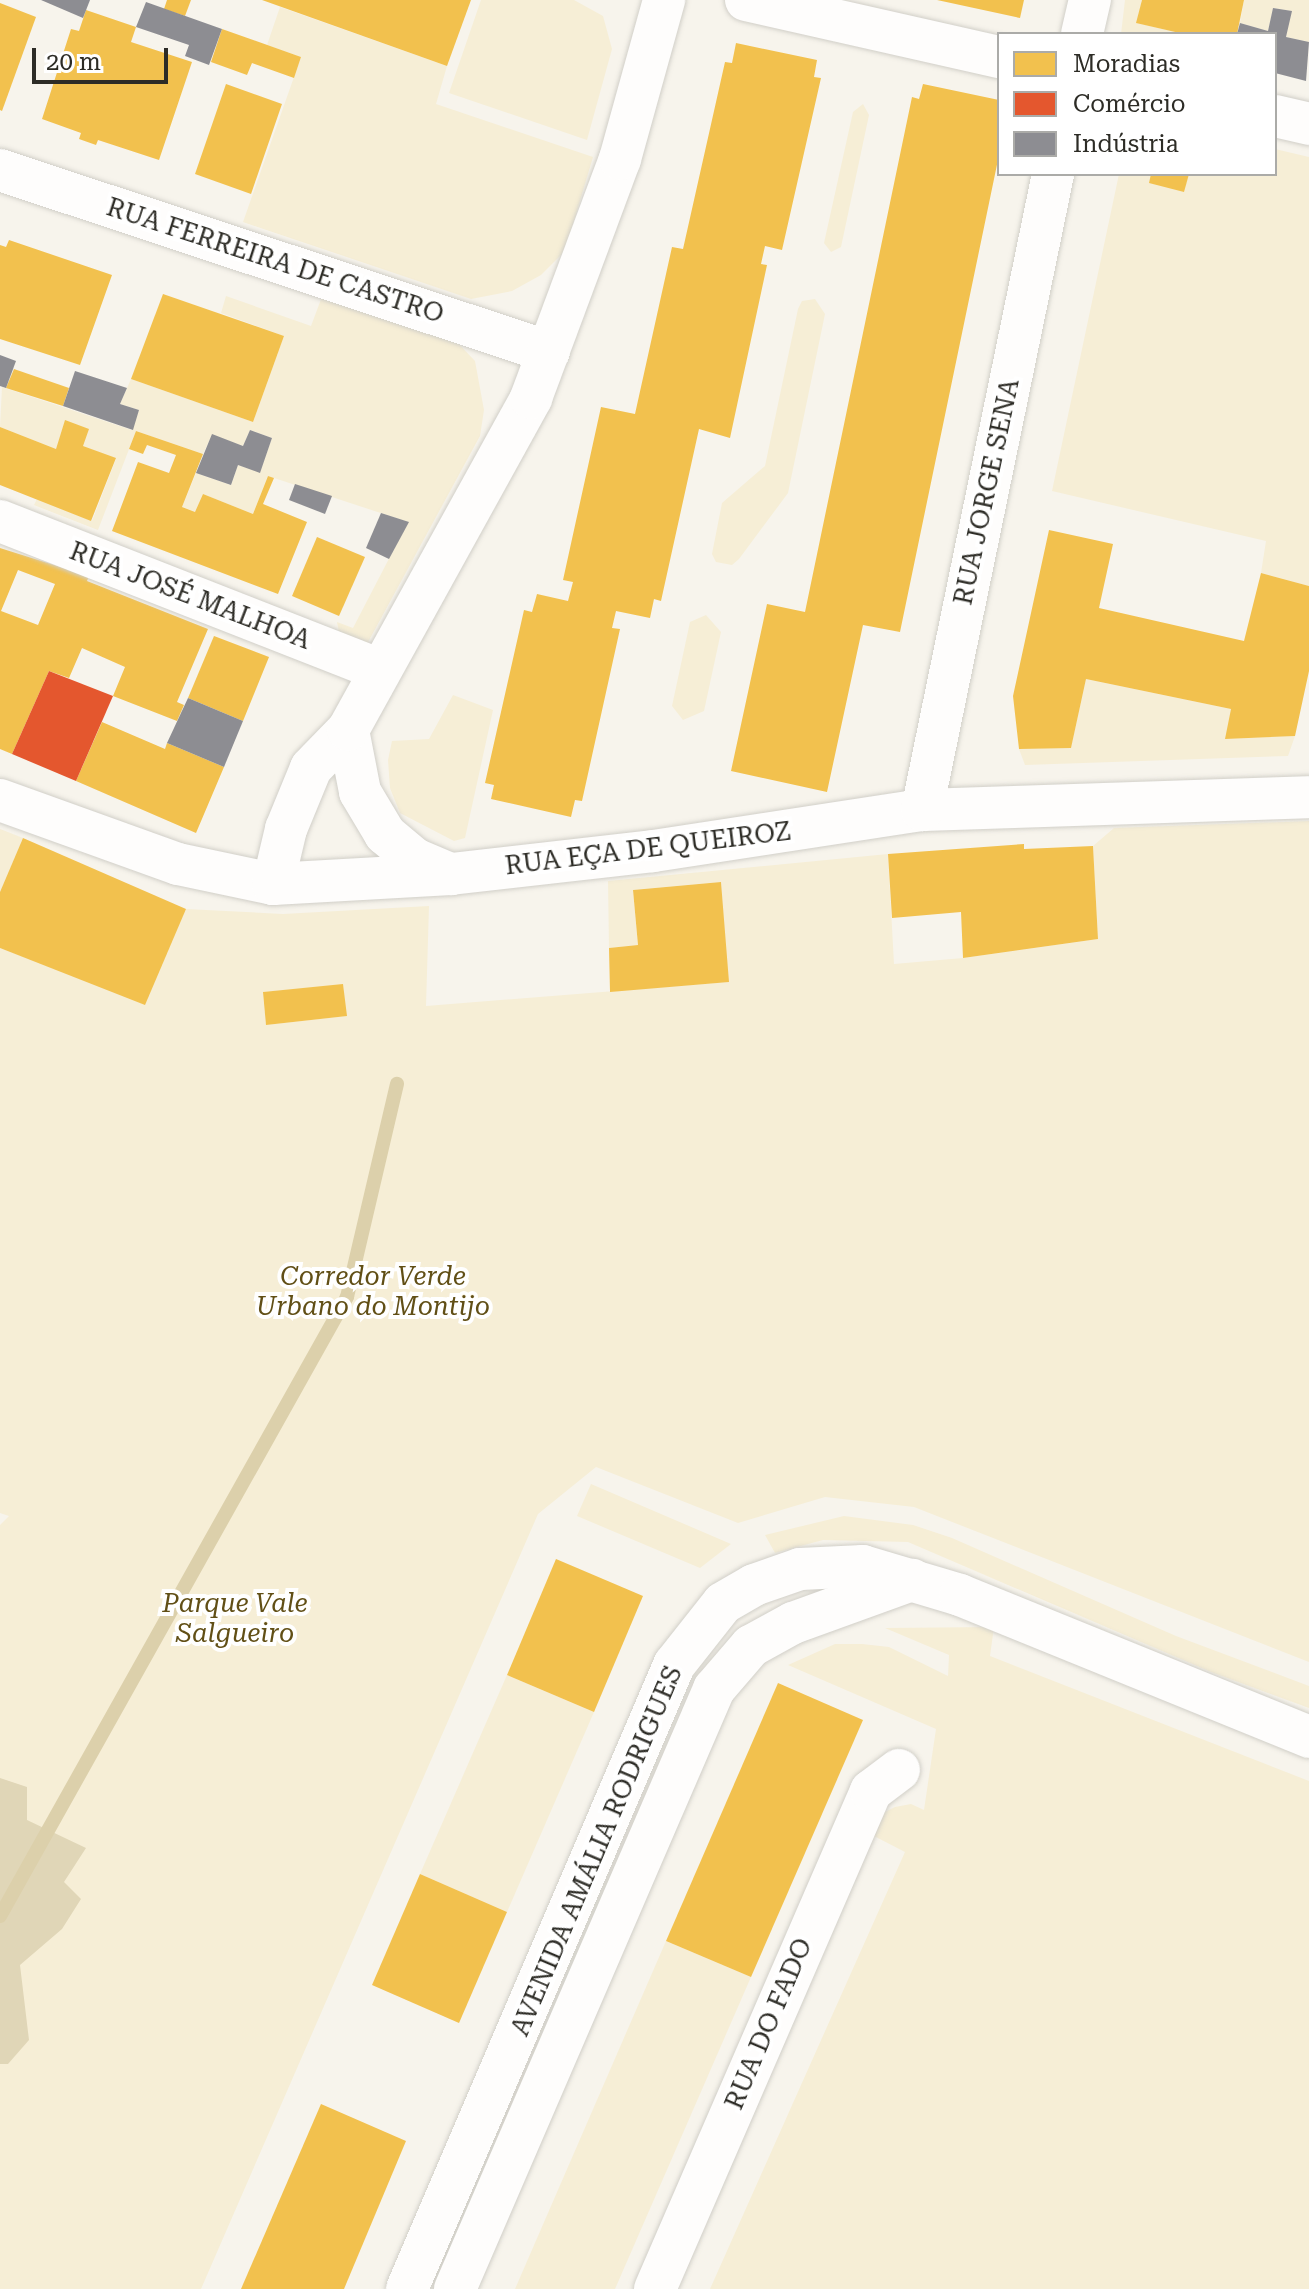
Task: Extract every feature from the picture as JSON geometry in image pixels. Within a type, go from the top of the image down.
[{"type":"street","points":[[273,884],[286,829],[311,768],[348,730],[531,398],[620,159],[664,0]]},
{"type":"street","points":[[746,0],[997,57]]},
{"type":"street","points":[[1082,32],[1090,0]]},
{"type":"street","points":[[1277,116],[1309,124]]},
{"type":"street","name":"RUA FERREIRA DE CASTRO","points":[[0,170],[549,352]]},
{"type":"street","name":"RUA JORGE SENA","points":[[922,810],[1053,176]]},
{"type":"street","name":"RUA JOSÉ MALHOA","points":[[0,521],[380,670]]},
{"type":"street","points":[[348,730],[360,792],[385,834],[415,859],[451,874]]},
{"type":"street","name":"RUA EÇA DE QUEIROZ","points":[[0,800],[178,864],[273,884],[451,874],[653,851],[922,810],[1309,797]]},
{"type":"street","name":"AVENIDA AMÁLIA RODRIGUES","points":[[407,2289],[499,2131],[714,1689],[751,1646],[793,1623],[912,1580],[1309,1737]]},
{"type":"street","name":"RUA DO FADO","points":[[655,2289],[871,1791],[899,1770]]},
{"type":"street","name":"AVENIDA AMÁLIA RODRIGUES","points":[[455,2289],[499,2131]]},
{"type":"green space","points":[[481,0],[574,0],[603,16],[612,49],[587,140],[449,93]]},
{"type":"green space","points":[[1125,0],[1142,0],[1137,23],[1175,32],[1121,32]]},
{"type":"green space","points":[[1244,0],[1309,0],[1309,42],[1286,37],[1291,11],[1273,8],[1268,31],[1240,23]]},
{"type":"green space","points":[[280,7],[447,66],[436,104],[593,157],[565,251],[541,275],[512,291],[471,299],[243,222],[301,57],[267,45]]},
{"type":"green space","points":[[863,104],[869,115],[841,247],[831,252],[824,243],[853,112]]},
{"type":"green space","points":[[1277,149],[1309,157],[1309,586],[1261,573],[1266,541],[1052,491],[1119,176],[1277,176]]},
{"type":"green space","points":[[323,294],[454,339],[475,361],[484,410],[480,436],[367,644],[339,632],[337,622],[353,628],[408,522],[268,476],[253,514],[203,494],[195,512],[182,507],[196,473],[231,485],[238,465],[260,472],[272,438],[250,430],[243,446],[212,435],[203,454],[136,431],[98,530],[34,505],[37,499],[92,521],[116,459],[83,446],[65,421],[56,449],[0,427],[2,387],[132,430],[139,410],[120,404],[131,379],[253,422],[284,336],[221,313],[226,296],[311,326]]},
{"type":"green space","points":[[815,299],[825,314],[788,493],[739,559],[732,565],[716,562],[712,554],[722,503],[765,466],[798,309],[802,301]]},
{"type":"green space","points":[[706,615],[721,632],[704,711],[683,720],[672,706],[690,622]]},
{"type":"green space","points":[[1086,679],[1231,709],[1226,739],[1295,736],[1288,756],[1025,765],[1019,749],[1071,747]]},
{"type":"green space","points":[[453,695],[493,710],[465,838],[454,841],[400,813],[390,788],[388,760],[392,741],[429,739]]},
{"type":"green space","points":[[1309,821],[1309,1662],[914,1507],[825,1497],[738,1523],[596,1467],[538,1514],[201,2289],[0,2289],[0,1525],[9,1516],[0,1513],[0,948],[78,977],[186,909],[283,914],[429,906],[426,1006],[728,982],[721,882],[633,890],[638,945],[609,948],[608,881],[888,854],[894,964],[963,958],[1098,939],[1093,846],[1114,828]],"holes":[[[343,985],[346,1016],[266,1025],[263,992]]]},
{"type":"green space","points":[[0,829],[23,838],[0,892]]},
{"type":"green space","points":[[591,1484],[731,1544],[700,1568],[577,1516]]},
{"type":"green space","points":[[844,1516],[913,1525],[952,1538],[1176,1636],[1309,1686],[1309,1708],[1211,1672],[908,1542],[823,1540],[775,1553],[765,1535]]},
{"type":"green space","points":[[994,1627],[990,1656],[1309,1781],[1309,2289],[710,2289],[905,1852],[872,1835],[881,1814],[895,1807],[911,1804],[924,1810],[936,1729],[788,1665],[835,1644],[862,1644],[889,1647],[948,1676],[949,1655],[885,1628]]},
{"type":"green space","points":[[507,1675],[594,1712],[507,1912],[420,1874]]},
{"type":"green space","points":[[666,1941],[751,1977],[615,2289],[515,2289]]},
{"type":"shaded area","points":[[0,1778],[27,1787],[27,1820],[86,1848],[64,1882],[81,1899],[62,1929],[20,1965],[29,2040],[8,2064],[0,2064]]},
{"type":"building: Moradias","points":[[167,0],[191,0],[185,16],[164,9]]},
{"type":"building: Moradias","points":[[262,0],[471,0],[447,66]]},
{"type":"building: Moradias","points":[[937,0],[1024,0],[1020,18]]},
{"type":"building: Moradias","points":[[1142,0],[1244,0],[1237,32],[1175,32],[1136,23]]},
{"type":"building: Moradias","points":[[0,3],[36,17],[2,111],[0,110]]},
{"type":"building: Moradias","points":[[86,10],[136,27],[131,42],[192,62],[159,160],[98,140],[96,145],[79,139],[81,133],[42,119],[71,29],[79,31]]},
{"type":"building: Moradias","points":[[222,29],[301,57],[294,78],[252,63],[247,75],[211,62]]},
{"type":"building: Moradias","points":[[736,43],[817,60],[814,77],[821,78],[782,250],[765,246],[761,264],[767,265],[730,438],[699,429],[661,601],[654,599],[650,618],[616,611],[612,628],[620,629],[582,801],[575,800],[571,817],[491,799],[494,785],[485,783],[524,610],[532,612],[537,594],[568,601],[573,582],[563,580],[601,407],[635,414],[672,247],[683,249],[725,62],[732,63]]},
{"type":"building: Moradias","points":[[226,84],[282,104],[251,194],[195,174]]},
{"type":"building: Moradias","points":[[923,84],[997,100],[997,165],[900,632],[863,625],[827,792],[731,771],[767,604],[805,612],[912,97],[919,99]]},
{"type":"building: Moradias","points":[[1151,176],[1188,176],[1184,192],[1149,183]]},
{"type":"building: Moradias","points":[[9,240],[112,275],[80,365],[0,339],[0,245],[6,247]]},
{"type":"building: Moradias","points":[[163,294],[284,336],[253,422],[131,379]]},
{"type":"building: Moradias","points":[[14,369],[69,388],[63,406],[6,388]]},
{"type":"building: Moradias","points":[[65,420],[89,429],[83,446],[116,458],[91,521],[0,485],[0,427],[56,449]]},
{"type":"building: Moradias","points":[[136,431],[203,454],[182,507],[195,512],[203,494],[253,514],[268,476],[274,478],[263,504],[307,522],[278,594],[112,531],[138,462],[169,473],[176,455],[147,445],[143,454],[129,449]]},
{"type":"building: Moradias","points":[[1049,530],[1113,544],[1099,608],[1244,641],[1261,573],[1309,586],[1309,671],[1295,736],[1225,739],[1231,709],[1086,679],[1071,748],[1019,749],[1013,696]]},
{"type":"building: Moradias","points":[[317,537],[365,557],[339,616],[292,596]]},
{"type":"building: Moradias","points":[[0,548],[89,576],[87,581],[208,629],[177,702],[184,705],[177,721],[113,696],[125,667],[82,648],[69,678],[49,671],[12,754],[0,749]],"holes":[[[18,570],[55,584],[38,625],[1,611]]]},
{"type":"building: Moradias","points":[[214,636],[269,657],[243,721],[188,698]]},
{"type":"building: Moradias","points":[[102,722],[165,749],[167,743],[224,767],[196,833],[76,781]]},
{"type":"building: Moradias","points":[[23,838],[186,909],[145,1005],[0,948],[0,892]]},
{"type":"building: Moradias","points":[[1024,844],[1024,849],[1093,846],[1098,939],[963,958],[961,912],[892,918],[888,854]]},
{"type":"building: Moradias","points":[[721,882],[729,982],[610,992],[609,948],[638,945],[633,890]]},
{"type":"building: Moradias","points":[[343,984],[347,1016],[266,1025],[263,992]]},
{"type":"building: Moradias","points":[[556,1559],[643,1596],[594,1712],[507,1675]]},
{"type":"building: Moradias","points":[[778,1683],[863,1720],[751,1977],[666,1941]]},
{"type":"building: Moradias","points":[[420,1874],[507,1912],[459,2023],[372,1985]]},
{"type":"building: Moradias","points":[[321,2104],[406,2141],[344,2289],[241,2289]]},
{"type":"building: Comércio","points":[[49,671],[113,696],[76,781],[12,754]]},
{"type":"building: Indústria","points":[[41,0],[90,0],[83,18]]},
{"type":"building: Indústria","points":[[146,2],[222,29],[209,65],[185,56],[189,45],[136,27]]},
{"type":"building: Indústria","points":[[1273,8],[1292,11],[1286,37],[1309,42],[1306,81],[1277,74],[1277,32],[1238,32],[1240,23],[1268,31]]},
{"type":"building: Indústria","points":[[0,355],[16,361],[6,388],[0,386]]},
{"type":"building: Indústria","points":[[75,371],[127,388],[120,404],[139,410],[133,430],[63,406]]},
{"type":"building: Indústria","points":[[250,430],[272,438],[260,473],[238,465],[231,485],[196,473],[212,434],[243,446]]},
{"type":"building: Indústria","points":[[295,484],[332,496],[325,514],[289,500]]},
{"type":"building: Indústria","points":[[381,513],[409,522],[389,559],[366,548]]},
{"type":"building: Indústria","points":[[188,698],[243,721],[224,767],[167,743]]},
{"type":"waterway","points":[[0,1916],[347,1297],[397,1084]]},
{"type":"park label","name":"Corredor Verde Urbano do Montijo","points":[[373,1292]]},
{"type":"park label","name":"Parque Vale Salgueiro","points":[[235,1619]]}]
